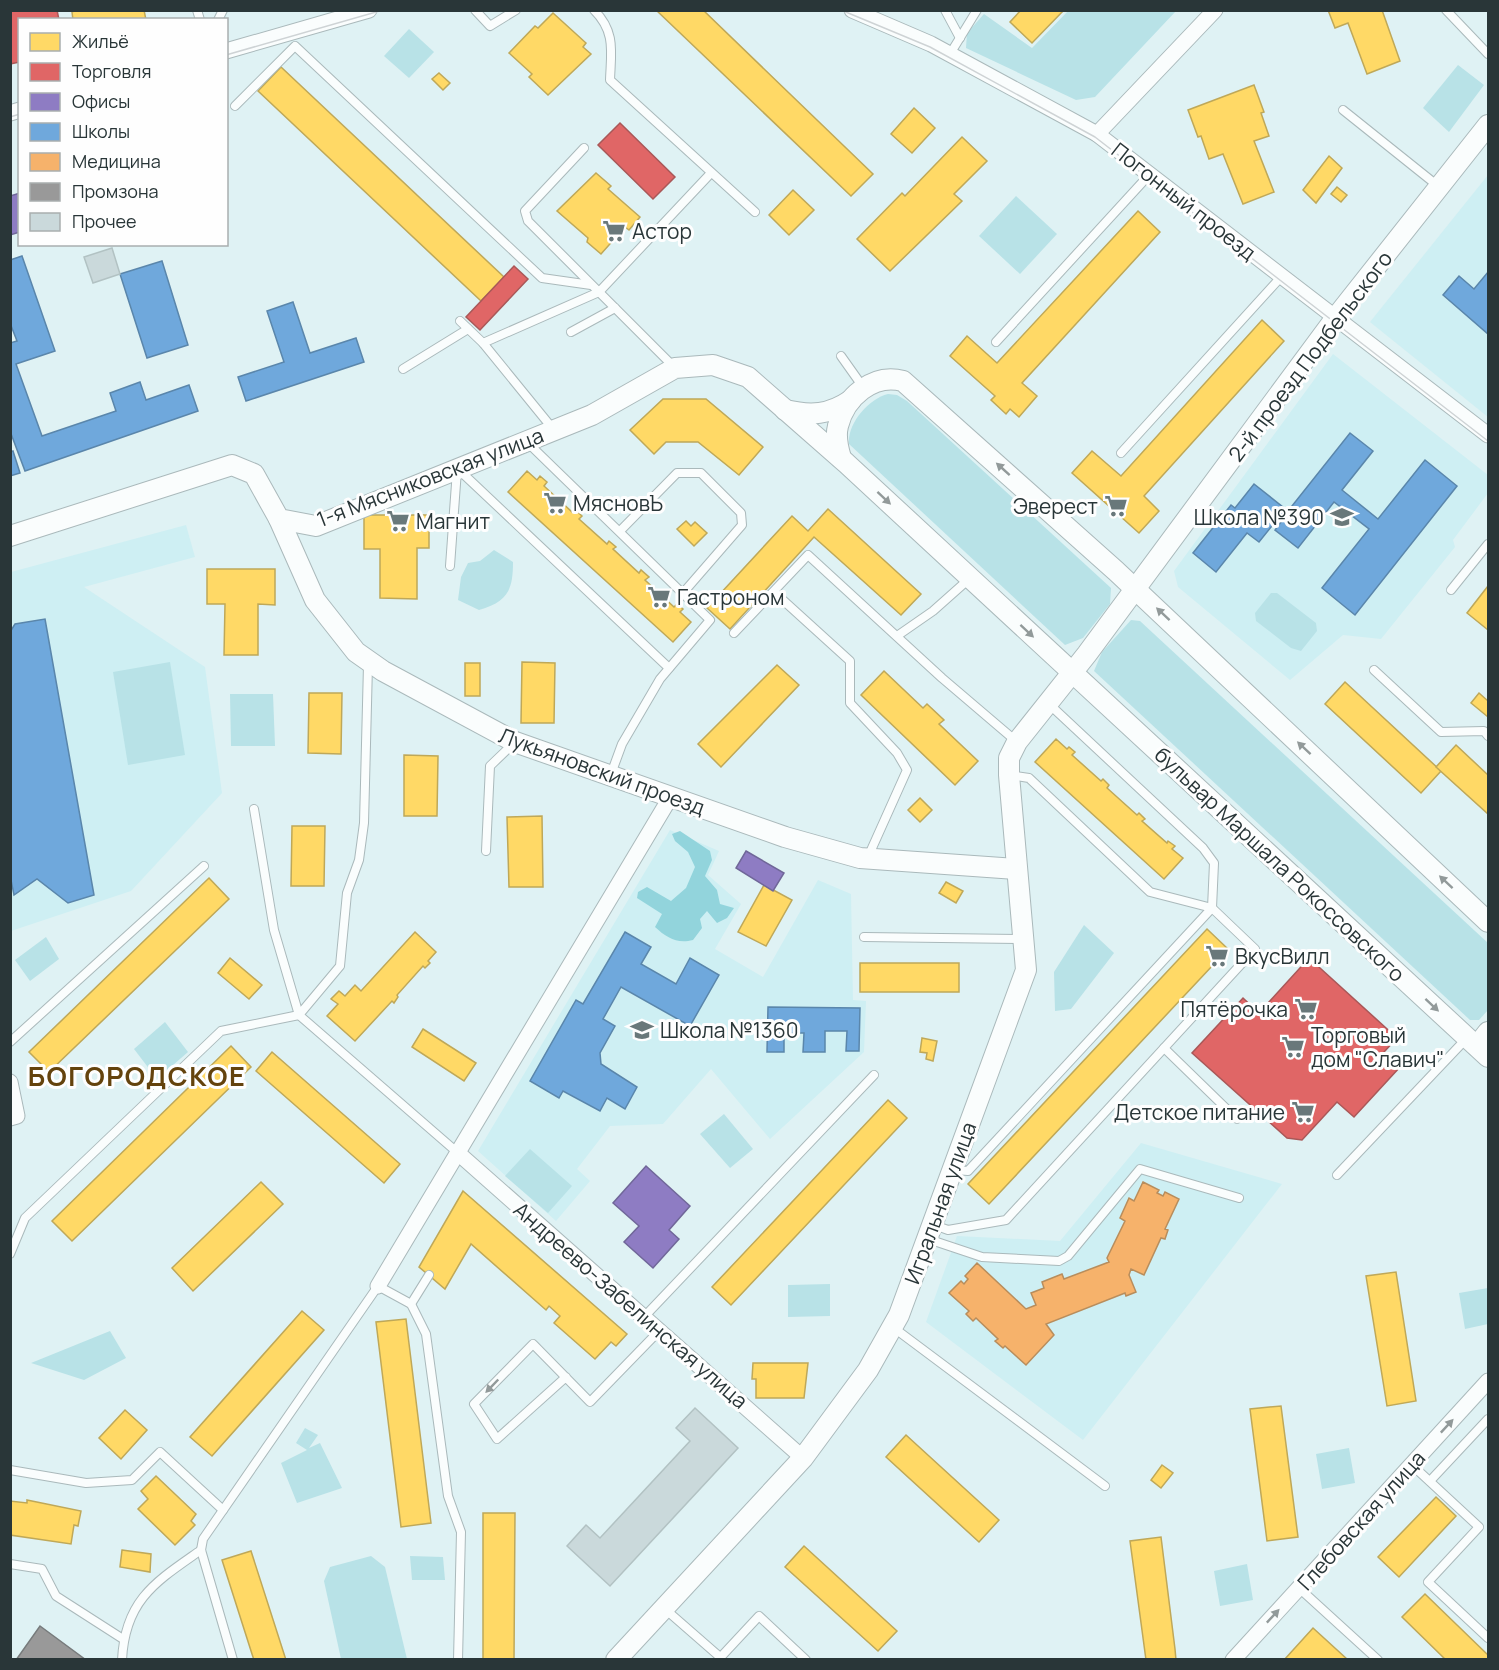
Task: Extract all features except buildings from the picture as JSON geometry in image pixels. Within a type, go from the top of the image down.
[{"type":"street","points":[[228,50],[369,10]]},
{"type":"street","name":"Погонный проезд","points":[[852,10],[950,54],[1097,134],[1488,435]]},
{"type":"street","points":[[1097,134],[1215,10]]},
{"type":"street","name":"2-й проезд Подбельского","points":[[1135,589],[1335,319],[1488,125]]},
{"type":"street","name":"1-я Мясниковская улица","points":[[279,519],[316,526],[592,415],[675,368],[713,364],[748,377],[841,458]]},
{"type":"street","points":[[786,411],[815,415],[827,413],[881,379],[903,381],[1135,589],[1488,922]]},
{"type":"street","points":[[841,458],[838,426],[858,394]]},
{"type":"street","name":"бульвар Маршала Рокоссовского","points":[[841,458],[969,578],[1480,1043]]},
{"type":"street","points":[[10,536],[232,465],[254,474],[279,519]]},
{"type":"street","name":"Лукьяновский проезд","points":[[279,519],[322,611],[356,652],[368,661],[515,742],[785,837],[867,858],[1016,869]]},
{"type":"street","points":[[1072,672],[1135,589]]},
{"type":"street","name":"Игральная улица","points":[[616,1659],[803,1458],[868,1370],[893,1327],[1026,970],[1016,869],[1009,775],[1010,758],[1017,742],[1072,672]]},
{"type":"street","points":[[378,1286],[670,798]]},
{"type":"street","points":[[10,1082],[14,1117]]},
{"type":"street","name":"Андреево-Забелинская улица","points":[[458,1153],[803,1458]]},
{"type":"street","name":"Глебовская улица","points":[[1233,1659],[1488,1381]]},
{"type":"lane","points":[[475,10],[490,26],[516,10]]},
{"type":"lane","points":[[594,10],[605,21],[612,40],[610,80],[755,212]]},
{"type":"lane","points":[[945,10],[960,38]]},
{"type":"lane","points":[[1446,10],[1488,54]]},
{"type":"lane","points":[[950,54],[974,12]]},
{"type":"lane","points":[[235,106],[295,46],[542,278],[591,285]]},
{"type":"lane","points":[[1343,110],[1439,187]]},
{"type":"lane","points":[[584,148],[525,211],[528,221],[675,368]]},
{"type":"lane","points":[[483,343],[599,292],[711,173]]},
{"type":"lane","points":[[996,342],[1149,175]]},
{"type":"lane","points":[[1120,453],[1281,277]]},
{"type":"lane","points":[[571,332],[615,308]]},
{"type":"lane","points":[[460,321],[483,343],[554,429]]},
{"type":"lane","points":[[403,369],[468,328]]},
{"type":"lane","points":[[841,356],[858,394]]},
{"type":"lane","points":[[525,441],[710,620],[669,668],[622,744],[610,775]]},
{"type":"lane","points":[[450,566],[457,469]]},
{"type":"lane","points":[[457,469],[669,668]]},
{"type":"lane","points":[[620,531],[677,473],[701,473],[741,513],[742,525],[683,592]]},
{"type":"lane","points":[[1451,590],[1488,544]]},
{"type":"lane","points":[[734,633],[807,555],[1003,733],[1017,742]]},
{"type":"lane","points":[[897,636],[933,611],[969,578]]},
{"type":"lane","points":[[774,591],[850,661],[850,704],[897,753],[907,770],[867,858]]},
{"type":"lane","points":[[10,1254],[25,1218],[221,1031],[299,1015],[340,966],[347,893],[359,860],[364,823],[368,661]]},
{"type":"lane","points":[[1374,670],[1441,732],[1484,731],[1488,736]]},
{"type":"lane","points":[[953,1170],[969,1171],[1212,908],[1214,863],[1203,849],[1047,703]]},
{"type":"lane","points":[[486,851],[490,766],[515,742]]},
{"type":"lane","points":[[930,1232],[1006,1220],[1255,949],[1212,908],[1150,892],[1029,778],[1009,775]]},
{"type":"lane","points":[[254,808],[274,930],[299,1015],[458,1153]]},
{"type":"lane","points":[[10,1042],[204,866]]},
{"type":"lane","points":[[864,937],[1024,939]]},
{"type":"lane","points":[[1337,1175],[1480,1043]]},
{"type":"lane","points":[[1164,1048],[1237,1119]]},
{"type":"lane","points":[[645,1317],[874,1075]]},
{"type":"lane","points":[[930,1232],[982,1257],[1059,1261],[1068,1256],[1140,1168],[1239,1198]]},
{"type":"lane","points":[[411,1304],[429,1275]]},
{"type":"lane","points":[[233,1659],[201,1550],[203,1539],[378,1286],[411,1304],[426,1334],[448,1496],[461,1532],[458,1659]]},
{"type":"lane","points":[[893,1327],[1105,1486]]},
{"type":"lane","points":[[566,1377],[497,1439],[474,1404],[532,1344],[566,1377],[590,1402],[659,1331]]},
{"type":"lane","points":[[1430,1481],[1488,1419]]},
{"type":"lane","points":[[10,1470],[86,1483],[132,1480],[160,1452],[223,1510]]},
{"type":"lane","points":[[1412,1465],[1479,1527],[1428,1582],[1488,1638]]},
{"type":"lane","points":[[122,1659],[123,1639],[142,1595],[201,1550]]},
{"type":"lane","points":[[10,1564],[42,1569],[56,1596],[123,1639]]},
{"type":"lane","points":[[1299,1588],[1378,1659]]},
{"type":"lane","points":[[664,1608],[719,1658],[759,1616],[806,1659]]},
{"type":"shaded area","points":[[1068,11],[1176,11],[1095,97],[1076,100],[966,48],[967,33],[984,14],[1032,48]]},
{"type":"shaded area","points":[[409,29],[434,52],[409,78],[384,56]]},
{"type":"shaded area","points":[[1458,65],[1484,85],[1449,132],[1423,108]]},
{"type":"shaded area","points":[[1488,175],[1488,417],[1370,322]]},
{"type":"shaded area","points":[[1016,196],[1057,234],[1020,274],[979,236]]},
{"type":"shaded area","name":"Школа №390","points":[[1333,354],[1488,475],[1488,493],[1453,540],[1455,547],[1381,639],[1343,635],[1290,680],[1178,587],[1174,571]]},
{"type":"shaded area","points":[[888,394],[897,395],[907,401],[1111,588],[1110,604],[1083,638],[1065,645],[849,444],[851,428],[860,413],[873,401]]},
{"type":"shaded area","points":[[186,525],[195,557],[84,587],[205,667],[222,793],[131,891],[11,931],[11,572]]},
{"type":"shaded area","points":[[494,550],[513,562],[512,581],[502,599],[479,610],[458,600],[461,577],[468,563],[480,561]]},
{"type":"shaded area","points":[[1271,593],[1277,593],[1316,623],[1317,631],[1301,651],[1291,648],[1256,621],[1255,613]]},
{"type":"shaded area","points":[[1131,620],[1140,621],[1488,943],[1488,1010],[1479,1020],[1470,1020],[1094,671],[1102,652]]},
{"type":"shaded area","points":[[170,662],[185,755],[128,765],[113,672]]},
{"type":"shaded area","points":[[230,694],[273,694],[275,746],[231,746]]},
{"type":"shaded area","name":"Школа №1360","points":[[670,830],[719,851],[708,875],[741,904],[715,949],[763,977],[818,880],[851,894],[853,1000],[866,1001],[864,1052],[770,1139],[711,1069],[663,1124],[610,1126],[577,1169],[590,1181],[556,1221],[478,1151]]},
{"type":"shaded area","points":[[680,831],[710,851],[712,860],[705,876],[717,890],[720,904],[734,908],[727,918],[717,923],[707,911],[700,919],[702,928],[693,940],[687,941],[672,939],[659,931],[655,927],[662,914],[637,898],[638,892],[647,887],[671,901],[686,888],[695,867],[688,852],[675,841],[672,834]]},
{"type":"shaded area","points":[[1084,925],[1114,953],[1071,1009],[1055,1011],[1054,972]]},
{"type":"shaded area","points":[[46,937],[59,959],[30,981],[15,960]]},
{"type":"shaded area","points":[[165,1022],[188,1052],[157,1079],[134,1049]]},
{"type":"shaded area","points":[[724,1114],[753,1149],[730,1168],[700,1134]]},
{"type":"shaded area","points":[[1141,1143],[1282,1184],[1083,1440],[926,1322],[957,1236],[1060,1241]]},
{"type":"shaded area","points":[[530,1149],[572,1186],[548,1213],[505,1176]]},
{"type":"shaded area","points":[[830,1284],[830,1316],[788,1317],[788,1285]]},
{"type":"shaded area","points":[[1488,1288],[1488,1324],[1465,1329],[1459,1293]]},
{"type":"shaded area","points":[[110,1331],[126,1358],[84,1380],[31,1363]]},
{"type":"shaded area","points":[[305,1428],[318,1435],[309,1448],[320,1443],[342,1488],[297,1503],[281,1463],[307,1450],[296,1443]]},
{"type":"shaded area","points":[[1349,1448],[1355,1483],[1322,1489],[1316,1454]]},
{"type":"shaded area","points":[[371,1556],[385,1567],[407,1659],[341,1659],[324,1581],[330,1567]]},
{"type":"shaded area","points":[[410,1556],[443,1557],[445,1580],[412,1580]]},
{"type":"shaded area","points":[[1247,1564],[1253,1600],[1220,1606],[1214,1571]]},
{"type":"tram line","points":[[228,54],[383,10]]},
{"type":"tram line","points":[[841,10],[930,47],[1095,137],[1488,441]]},
{"type":"tram line","points":[[10,117],[18,115]]},
{"type":"place","name":"Астор","points":[[614,231]]},
{"type":"place","name":"МясновЪ","points":[[555,503]]},
{"type":"place","name":"Эверест","points":[[1116,506]]},
{"type":"place","name":"Школа №390","points":[[1342,517]]},
{"type":"place","name":"Магнит","points":[[398,521]]},
{"type":"place","name":"Гастроном","points":[[659,597]]},
{"type":"place","name":"ВкусВилл","points":[[1217,956]]},
{"type":"place","name":"Пятёрочка","points":[[1306,1009]]},
{"type":"place","name":"Школа №1360","points":[[642,1030]]},
{"type":"place","name":"Торговый дом \"Славич\"","points":[[1293,1047]]},
{"type":"place","name":"Детское питание","points":[[1303,1112]]},
{"type":"district","name":"БОГОРОДСКОЕ","points":[[137,1075]]}]
